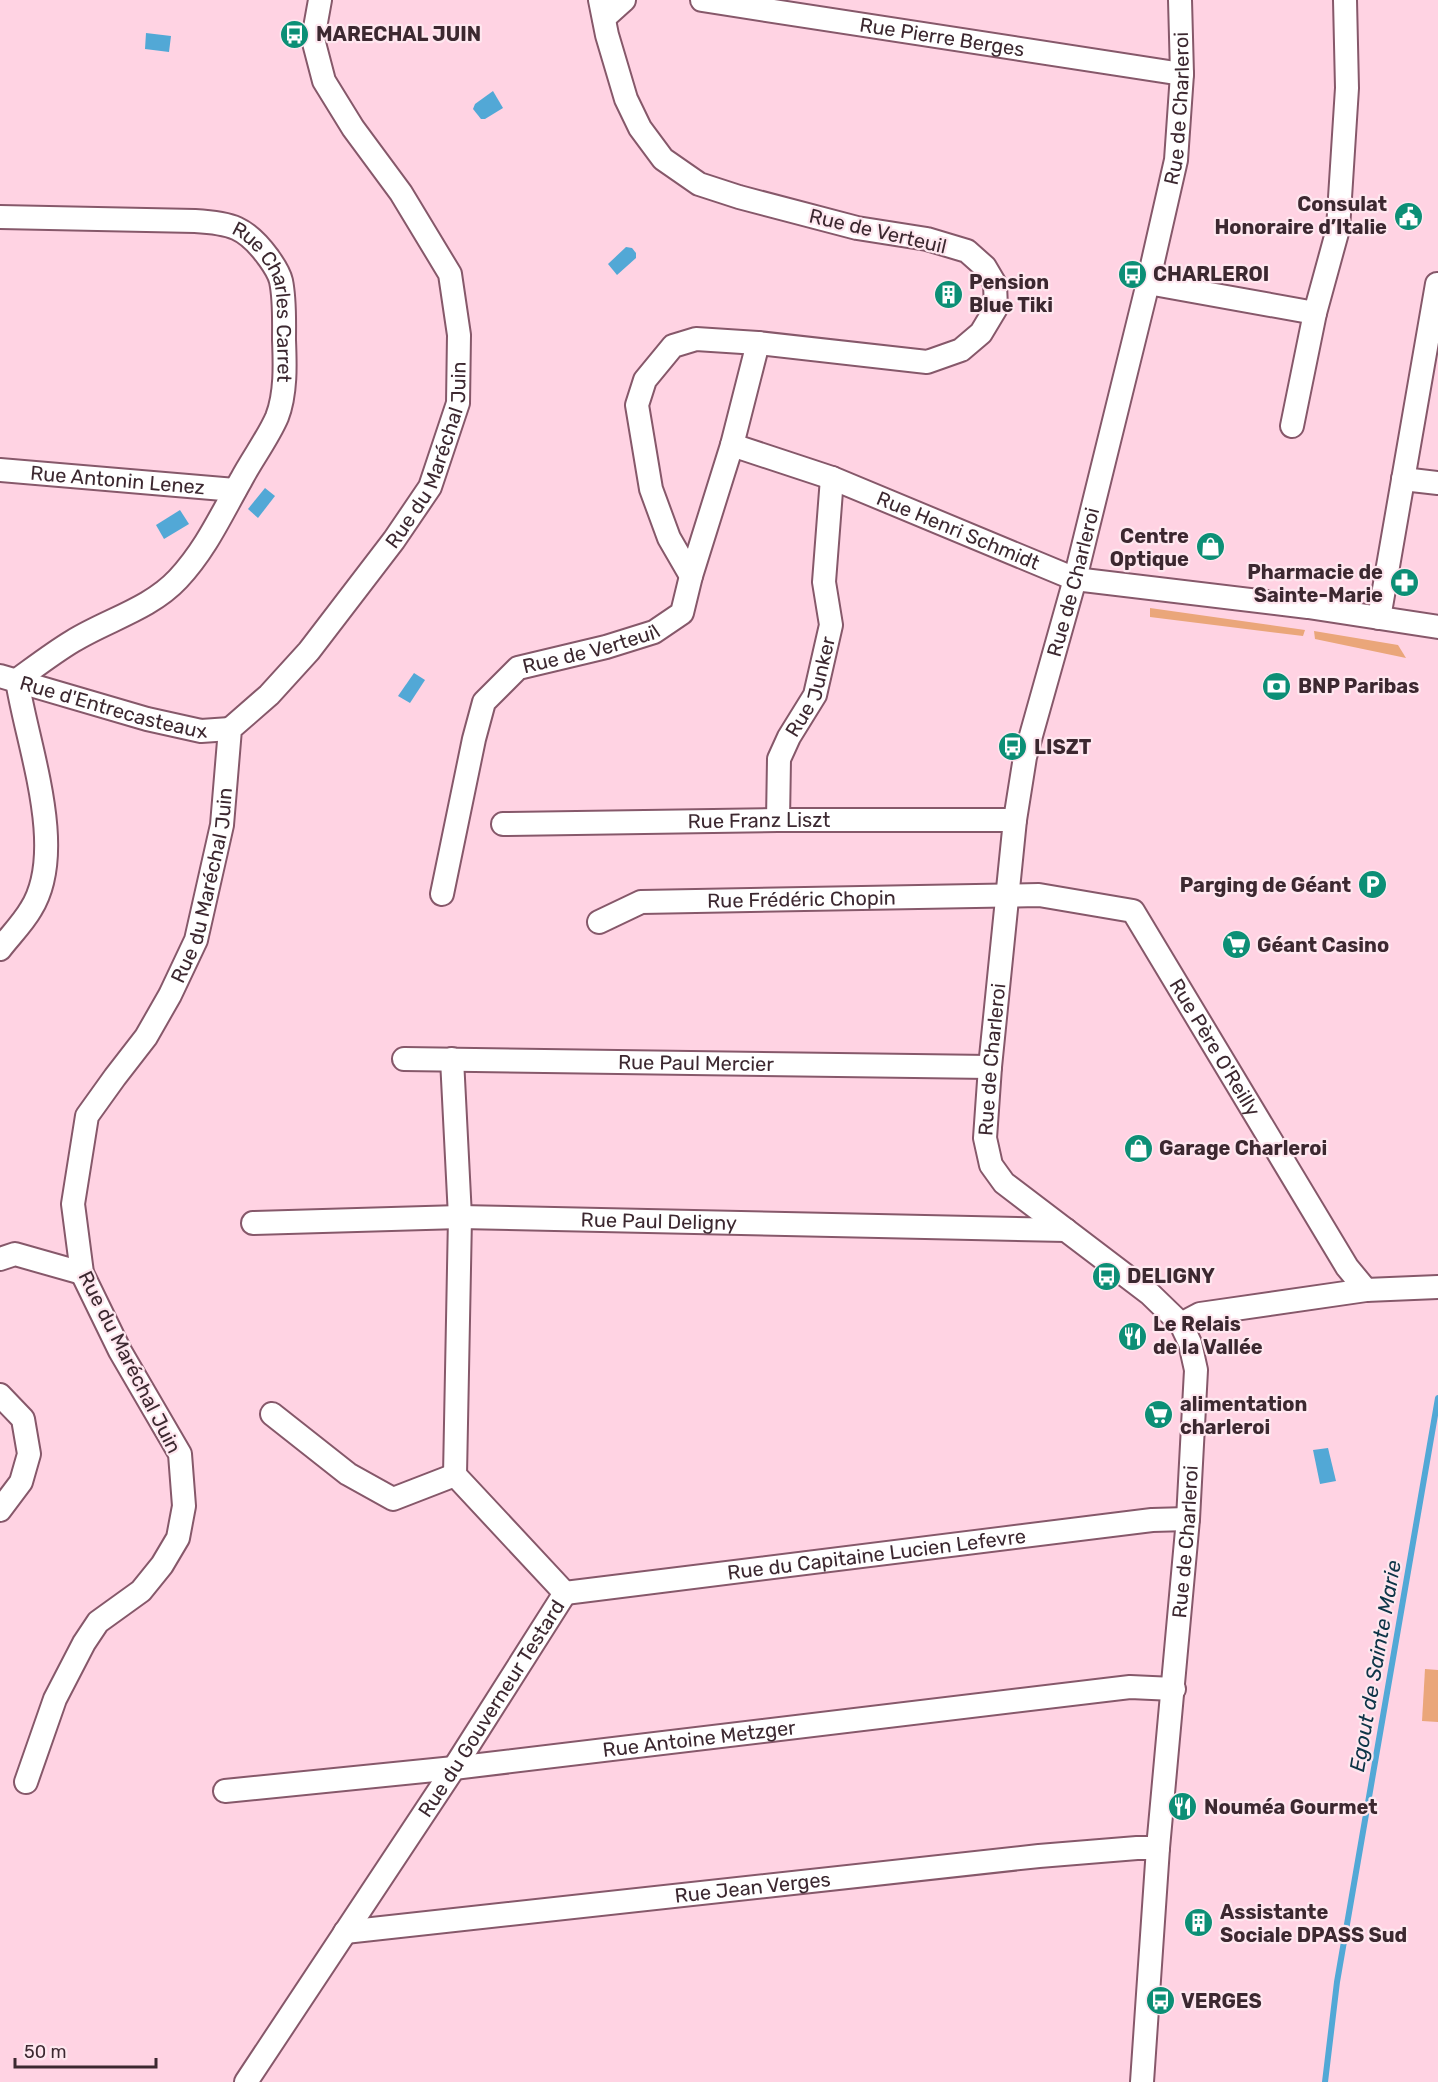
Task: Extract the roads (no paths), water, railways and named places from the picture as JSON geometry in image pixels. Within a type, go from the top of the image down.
[{"type":"street","name":"Rue du Maréchal Juin","points":[[26,1782],[55,1699],[84,1643],[98,1622],[141,1591],[162,1564],[178,1538],[184,1506],[180,1454],[120,1351],[82,1273],[74,1204],[87,1116],[146,1037],[170,995],[196,940],[222,825],[230,729],[269,695],[309,651],[394,540],[430,487],[458,403],[459,335],[450,274],[401,193],[353,128],[324,81],[313,39],[320,0]]},
{"type":"street","name":"Rue de Verteuil","points":[[624,0],[602,9],[626,99],[640,128],[663,159],[699,184],[771,206],[857,228],[927,239],[967,251],[985,267],[995,284],[996,308],[981,333],[961,350],[927,362],[758,343],[696,339],[673,346],[645,380],[637,405],[651,489],[669,538],[691,576]]},
{"type":"street","name":"Rue Pierre Berges","points":[[702,0],[1182,74]]},
{"type":"street","name":"Rue de Charleroi","points":[[1142,2082],[1158,1848],[1188,1519],[1196,1370],[1190,1343],[1181,1324],[1150,1294],[1004,1183],[991,1165],[985,1138],[1015,820],[1025,757],[1075,579],[1176,160],[1182,74],[1180,0]]},
{"type":"street","points":[[1292,426],[1315,313],[1338,229],[1347,88],[1345,0]]},
{"type":"street","name":"Rue Charles Carret","points":[[0,217],[222,223],[248,234],[259,244],[275,266],[281,280],[285,360],[277,416],[204,548],[176,582],[153,600],[8,678]]},
{"type":"street","points":[[1148,283],[1315,313]]},
{"type":"street","points":[[1379,618],[1403,479],[1431,361],[1437,284]]},
{"type":"street","name":"Rue de Verteuil","points":[[442,894],[474,739],[484,702],[518,668],[606,647],[654,632],[682,613],[691,576],[732,445],[758,343]]},
{"type":"street","name":"Rue Henri Schmidt","points":[[732,445],[832,478],[1075,579],[1207,594],[1438,627]]},
{"type":"street","name":"Rue Antonin Lenez","points":[[0,470],[235,490]]},
{"type":"street","name":"Rue Junker","points":[[778,820],[780,759],[789,737],[815,695],[831,624],[824,582],[832,478]]},
{"type":"street","points":[[1403,479],[1438,483]]},
{"type":"street","name":"Rue d'Entrecasteaux","points":[[8,678],[147,718],[201,730],[230,729]]},
{"type":"street","points":[[0,949],[32,909],[44,877],[48,854],[41,796],[8,678]]},
{"type":"street","name":"Rue Franz Liszt","points":[[503,824],[778,820],[1015,820]]},
{"type":"street","name":"Rue Frédéric Chopin","points":[[599,922],[641,902],[1008,895]]},
{"type":"street","name":"Rue Père O'Reilly","points":[[1008,895],[1039,895],[1133,911],[1347,1267],[1366,1290]]},
{"type":"street","name":"Rue Paul Mercier","points":[[404,1059],[990,1067]]},
{"type":"street","points":[[272,1414],[348,1474],[393,1500],[455,1475],[460,1217],[452,1059]]},
{"type":"street","name":"Rue Paul Deligny","points":[[253,1223],[460,1217],[1066,1230]]},
{"type":"street","points":[[0,1259],[15,1254],[82,1273]]},
{"type":"street","points":[[1181,1324],[1200,1314],[1366,1290],[1435,1287]]},
{"type":"street","points":[[0,1395],[23,1419],[29,1454],[21,1482],[0,1510]]},
{"type":"street","name":"Rue du Gouverneur Testard","points":[[246,2082],[454,1768],[565,1593],[455,1475]]},
{"type":"street","name":"Rue du Capitaine Lucien Lefevre","points":[[565,1593],[1152,1520],[1188,1519]]},
{"type":"street","name":"Rue Antoine Metzger","points":[[225,1791],[454,1768],[1130,1687],[1174,1689]]},
{"type":"street","name":"Rue Jean Verges","points":[[345,1932],[1040,1856],[1158,1848]]},
{"type":"water","points":[[146,33],[171,36],[169,52],[145,49]]},
{"type":"water","points":[[493,91],[503,108],[481,119],[473,109],[475,104]]},
{"type":"water","points":[[626,247],[632,248],[636,253],[636,258],[617,275],[608,264]]},
{"type":"water","points":[[265,488],[275,496],[258,518],[248,509]]},
{"type":"water","points":[[180,510],[189,524],[164,539],[156,525]]},
{"type":"water","points":[[414,673],[425,680],[410,703],[398,696]]},
{"type":"water","points":[[1328,1448],[1336,1481],[1320,1484],[1313,1450]]},
{"type":"waterway","name":"Egout de Sainte Marie","points":[[1325,2082],[1337,1982],[1438,1398]]},
{"type":"place","name":"MARECHAL JUIN","points":[[295,34]]},
{"type":"place","name":"Consulat Honoraire d’Italie","points":[[1408,216]]},
{"type":"place","name":"CHARLEROI","points":[[1132,274]]},
{"type":"place","name":"Pension Blue Tiki","points":[[948,294]]},
{"type":"place","name":"Centre Optique","points":[[1210,547]]},
{"type":"place","name":"Pharmacie de Sainte-Marie","points":[[1404,583]]},
{"type":"place","name":"BNP Paribas","points":[[1277,686]]},
{"type":"place","name":"LISZT","points":[[1013,747]]},
{"type":"place","name":"Parging de Géant","points":[[1372,885]]},
{"type":"place","name":"Géant Casino","points":[[1236,945]]},
{"type":"place","name":"Garage Charleroi","points":[[1138,1148]]},
{"type":"place","name":"DELIGNY","points":[[1106,1276]]},
{"type":"place","name":"Le Relais de la Vallée","points":[[1132,1336]]},
{"type":"place","name":"alimentation charleroi","points":[[1159,1415]]},
{"type":"place","name":"Nouméa Gourmet","points":[[1183,1807]]},
{"type":"place","name":"Assistante Sociale DPASS Sud","points":[[1199,1923]]},
{"type":"place","name":"VERGES","points":[[1160,2001]]}]
